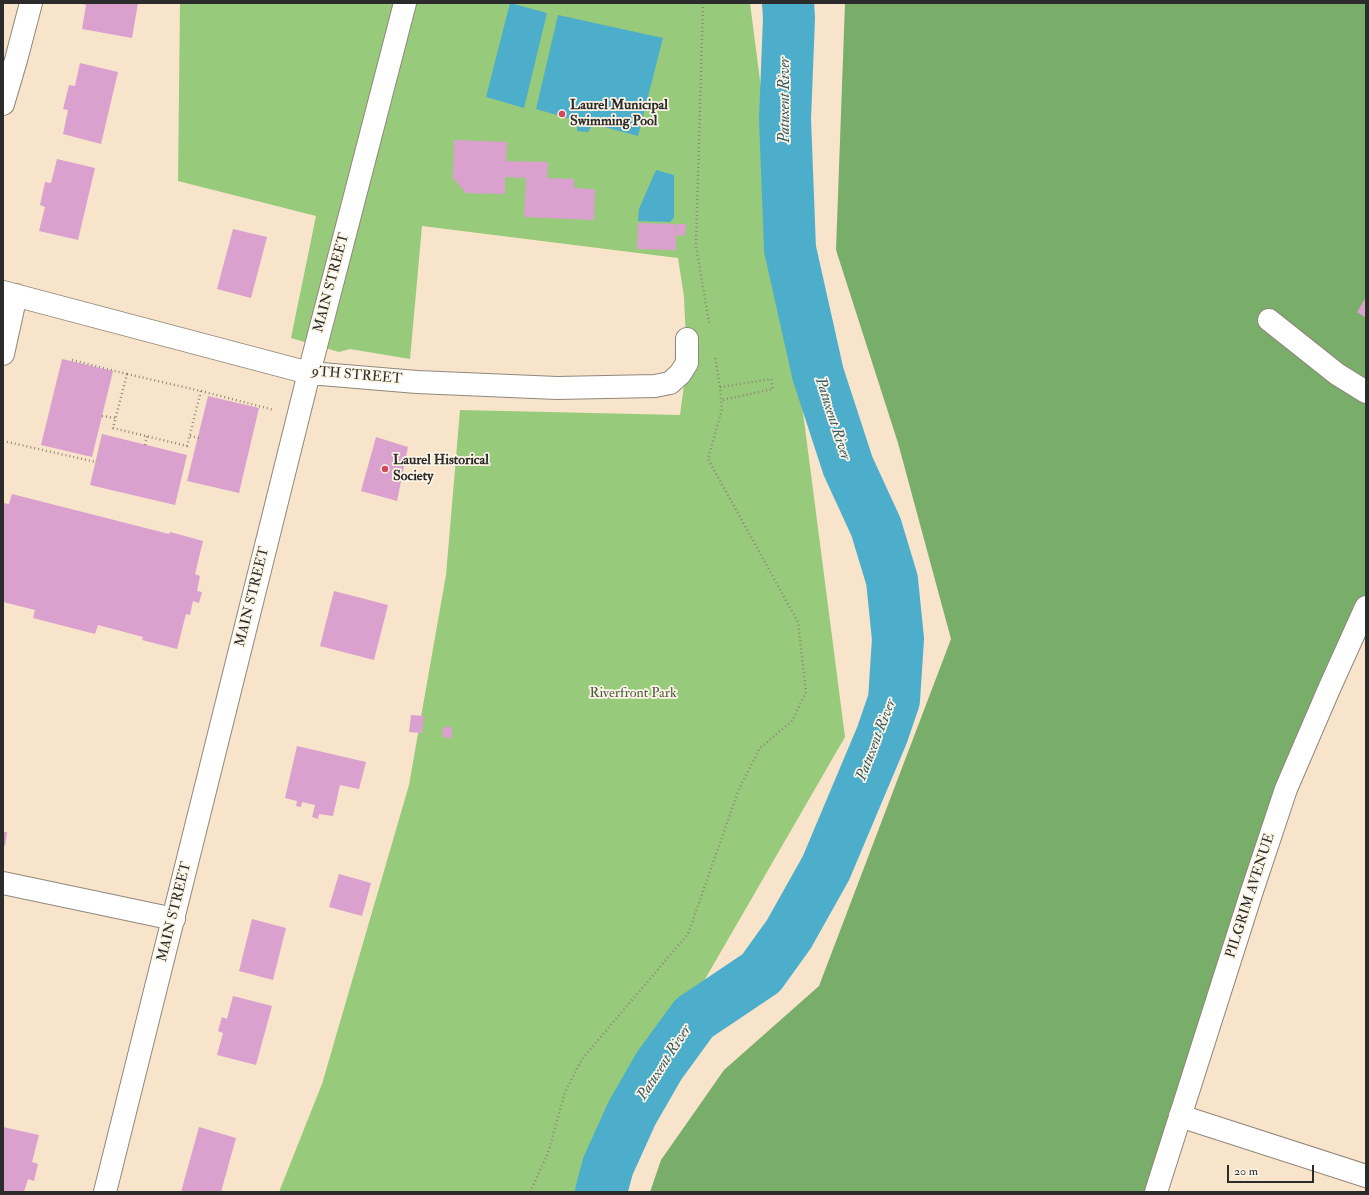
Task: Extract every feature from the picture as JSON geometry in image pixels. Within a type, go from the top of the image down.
[{"type":"street","points":[[3,104],[31,3]]},
{"type":"street","name":"MAIN STREET","points":[[105,1192],[298,416],[405,3]]},
{"type":"street","points":[[3,354],[10,293]]},
{"type":"street","name":"9TH STREET","points":[[10,293],[309,373],[417,382],[549,388],[655,386],[670,383],[680,374],[687,363],[687,339]]},
{"type":"street","points":[[1269,320],[1337,374],[1366,392]]},
{"type":"street","name":"PILGRIM AVENUE","points":[[1156,1192],[1286,789],[1366,608]]},
{"type":"street","points":[[3,883],[174,919]]},
{"type":"street","points":[[1180,1116],[1366,1176]]},
{"type":"path","points":[[703,3],[696,246],[709,324]]},
{"type":"path","points":[[530,1192],[548,1153],[565,1092],[582,1059],[688,934],[739,789],[760,748],[792,721],[806,692],[798,622],[708,459],[722,409],[715,355]]},
{"type":"path","points":[[72,360],[298,416]]},
{"type":"path","points":[[127,374],[113,428],[187,446],[200,391]]},
{"type":"path","points":[[720,387],[771,379],[773,389],[722,400]]},
{"type":"path","points":[[102,416],[116,418]]},
{"type":"path","points":[[145,445],[147,436]]},
{"type":"path","points":[[190,436],[199,438]]},
{"type":"path","points":[[3,441],[96,462]]},
{"type":"green space","name":"Riverfront Park","points":[[180,3],[750,3],[845,737],[582,1192],[279,1192],[322,1084],[409,785],[446,575],[460,410],[680,415],[687,363],[684,297],[678,258],[422,226],[410,359],[350,349],[339,352],[291,338],[316,216],[178,181]]},
{"type":"green space","points":[[845,3],[1366,3],[1366,607],[1329,689],[1157,1192],[650,1192],[661,1160],[724,1070],[819,986],[951,639],[898,443],[836,250]]},
{"type":"water","points":[[510,3],[547,13],[524,108],[486,97]]},
{"type":"water","points":[[558,15],[663,38],[638,136],[593,124],[588,132],[577,131],[578,121],[536,109]]},
{"type":"water","points":[[656,170],[674,175],[674,218],[670,222],[638,221],[639,209]]},
{"type":"building","points":[[83,3],[138,3],[132,38],[82,29],[86,5]]},
{"type":"building","points":[[80,63],[118,72],[101,144],[63,134],[68,110],[63,109],[69,85],[75,86]]},
{"type":"building","points":[[454,140],[507,142],[506,161],[548,162],[547,178],[574,179],[574,188],[595,189],[594,220],[524,217],[526,178],[505,177],[505,194],[466,193],[453,178]]},
{"type":"building","points":[[57,159],[95,168],[78,240],[39,231],[45,207],[40,205],[45,182],[51,183]]},
{"type":"building","points":[[638,223],[676,224],[676,250],[637,249]]},
{"type":"building","points":[[677,224],[686,224],[685,236],[676,235]]},
{"type":"building","points":[[233,229],[267,237],[251,298],[217,289]]},
{"type":"building","points":[[1366,297],[1366,318],[1357,312]]},
{"type":"building","points":[[62,359],[113,371],[92,457],[41,445]]},
{"type":"building","points":[[208,396],[259,408],[239,493],[187,481]]},
{"type":"building","points":[[102,434],[187,455],[175,505],[90,485]]},
{"type":"building","name":"Laurel Historical Society","points":[[376,437],[408,447],[397,501],[361,491]]},
{"type":"building","points":[[12,494],[169,534],[170,532],[203,541],[195,574],[200,576],[197,591],[202,592],[199,603],[193,601],[190,615],[186,614],[177,649],[142,640],[143,637],[98,625],[95,634],[33,618],[35,610],[3,602],[3,503],[9,504]]},
{"type":"building","points":[[334,591],[388,605],[374,660],[320,646]]},
{"type":"building","points":[[411,715],[424,716],[422,733],[409,732]]},
{"type":"building","points":[[443,727],[452,727],[452,738],[442,737]]},
{"type":"building","points":[[297,746],[366,762],[359,789],[340,785],[333,816],[319,814],[318,819],[312,817],[315,805],[302,802],[301,807],[296,806],[297,801],[285,798]]},
{"type":"building","points":[[3,832],[7,832],[5,846],[3,845]]},
{"type":"building","points":[[339,874],[371,883],[362,916],[329,907]]},
{"type":"building","points":[[252,919],[286,928],[273,980],[239,971]]},
{"type":"building","points":[[233,996],[272,1006],[256,1065],[217,1055],[223,1033],[218,1031],[222,1017],[227,1019]]},
{"type":"building","points":[[3,1127],[39,1135],[32,1162],[38,1164],[34,1181],[28,1179],[24,1192],[3,1192]]},
{"type":"building","points":[[199,1127],[236,1138],[221,1192],[181,1192]]},
{"type":"waterway","name":"Patuxent River","points":[[601,1192],[608,1166],[632,1113],[659,1066],[694,1018],[761,973],[789,934],[826,868],[882,735],[894,700],[898,639],[892,580],[876,527],[848,466],[818,374],[790,249],[785,119],[789,18],[788,3]]},
{"type":"place","name":"Laurel Municipal Swimming Pool","points":[[562,114]]},
{"type":"place","name":"Laurel Historical Society","points":[[385,469]]}]
